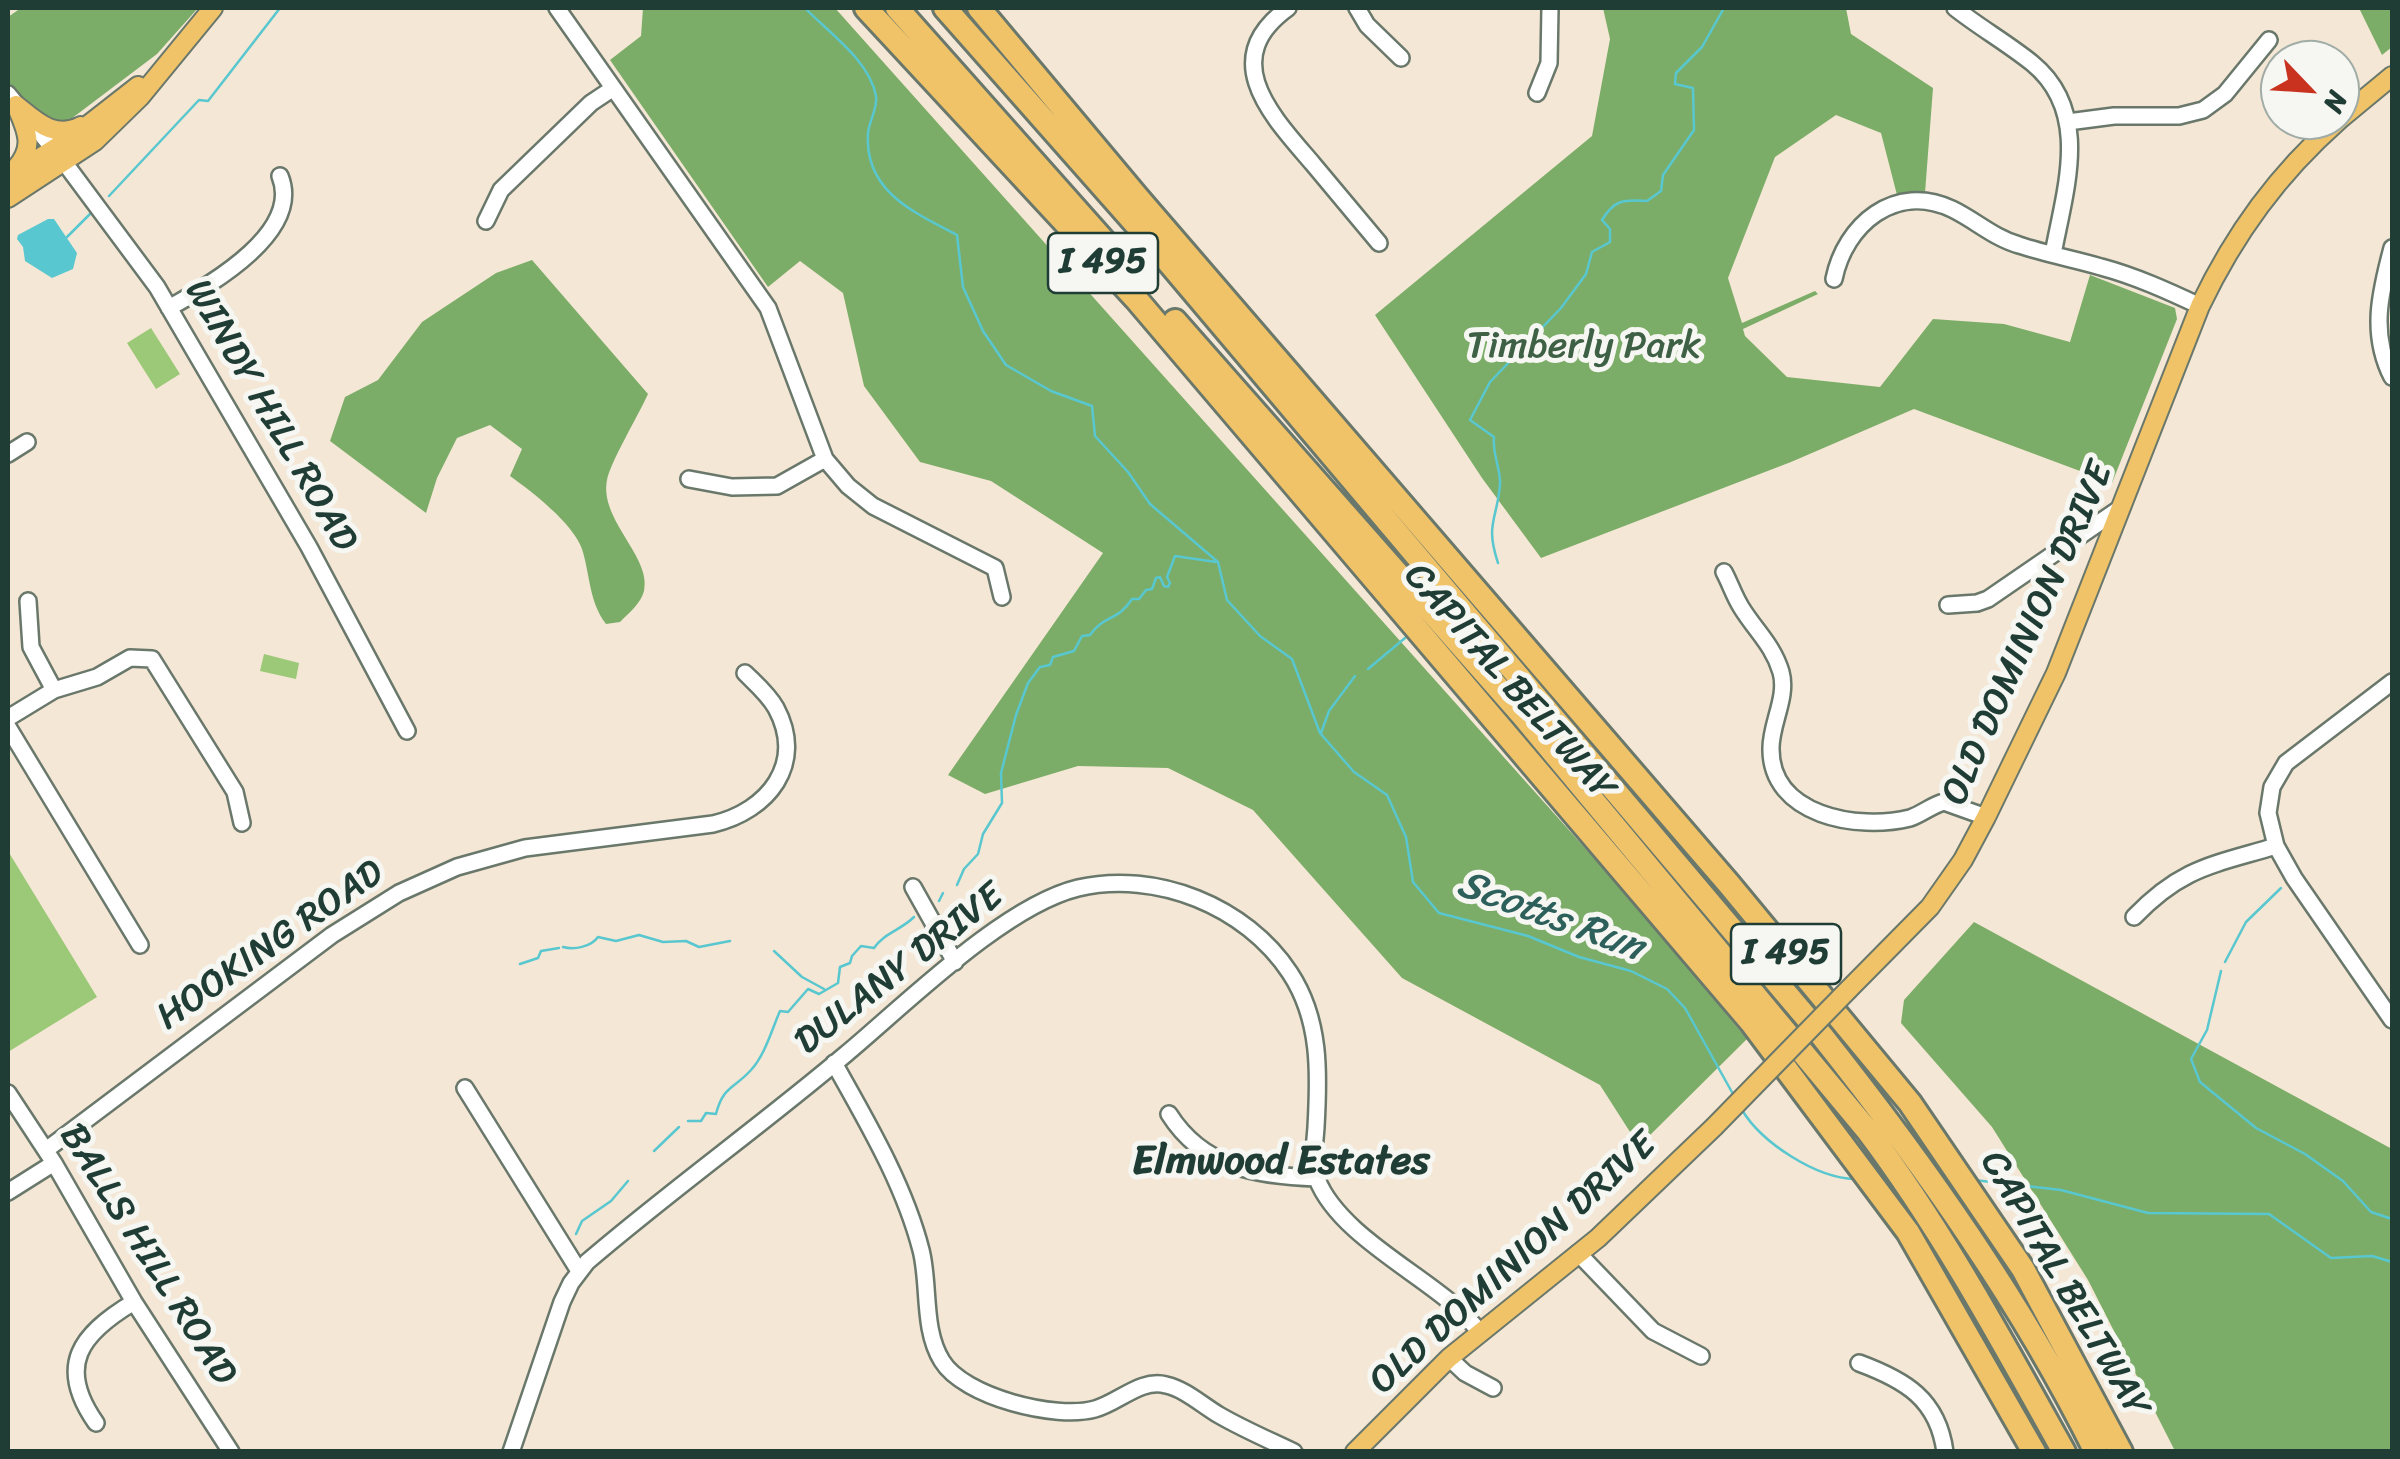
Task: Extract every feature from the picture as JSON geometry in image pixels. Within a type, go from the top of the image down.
[{"type":"highway","name":"CAPITAL BELTWAY","points":[[866,8],[1150,315],[1738,1008],[1908,1232],[2034,1452]]},
{"type":"highway","name":"I 495","points":[[897,8],[1511,702],[1867,1130],[1914,1193],[1957,1261],[2064,1452]]},
{"type":"highway","name":"I 495","points":[[945,8],[1148,239],[1761,964],[1900,1135],[2002,1284],[2096,1452]]},
{"type":"highway","name":"CAPITAL BELTWAY","points":[[980,8],[1138,198],[1728,882],[1937,1140],[2044,1303],[2121,1452]]},
{"type":"main road","points":[[8,178],[95,141],[120,118],[213,8]]},
{"type":"main road","points":[[8,198],[163,66]]},
{"type":"main road","name":"OLD DOMINION DRIVE","points":[[2360,103],[2392,76]]},
{"type":"main road","points":[[12,100],[43,126],[56,131],[71,131],[96,120]]},
{"type":"main road","points":[[8,178],[24,159],[28,143],[12,100]]},
{"type":"main road","name":"OLD DOMINION DRIVE","points":[[1354,1452],[1449,1358],[1632,1208],[1930,907],[1963,860],[2048,692],[2200,306],[2228,250],[2261,201],[2318,140]]},
{"type":"street","points":[[558,8],[768,308],[824,459],[873,506],[995,568],[1002,597]]},
{"type":"street","points":[[1288,8],[1268,26],[1256,53],[1259,94],[1283,129],[1379,243]]},
{"type":"street","points":[[1356,8],[1376,36],[1401,58]]},
{"type":"street","points":[[1537,93],[1548,62],[1550,8]]},
{"type":"street","points":[[1955,8],[2044,74],[2056,89],[2068,122],[2070,160],[2053,254]]},
{"type":"street","points":[[2068,122],[2136,114],[2179,116],[2203,110],[2224,94],[2260,52]]},
{"type":"street","points":[[486,221],[501,190],[592,103],[612,89]]},
{"type":"street","name":"WINDY HILL ROAD","points":[[12,100],[122,238],[170,308],[309,547],[406,731]]},
{"type":"street","points":[[170,308],[231,270],[266,235],[284,204],[280,176]]},
{"type":"street","points":[[1834,279],[1845,246],[1863,221],[1884,208],[1914,202],[1952,209],[2004,240],[2104,267],[2200,306]]},
{"type":"street","points":[[2392,248],[2378,333],[2392,377]]},
{"type":"street","points":[[8,454],[27,442]]},
{"type":"street","points":[[689,480],[732,486],[777,486],[824,459]]},
{"type":"street","points":[[1948,605],[1988,599],[2122,506]]},
{"type":"street","points":[[1724,572],[1742,610],[1766,638],[1782,674],[1770,752],[1776,776],[1792,797],[1816,812],[1858,822],[1907,818],[1944,802],[1986,817]]},
{"type":"street","points":[[28,601],[31,647],[54,690]]},
{"type":"street","points":[[8,718],[54,690],[97,677],[137,656],[152,659],[235,792],[242,822]]},
{"type":"street","name":"HOOKING ROAD","points":[[8,1192],[332,935],[360,915],[426,880],[525,848],[713,824],[754,808],[780,776],[784,732],[775,707],[745,673]]},
{"type":"street","points":[[2392,682],[2286,763],[2269,801],[2276,846],[2303,892],[2392,1020]]},
{"type":"street","points":[[8,727],[140,945]]},
{"type":"street","points":[[2134,918],[2161,891],[2196,870],[2276,846]]},
{"type":"street","name":"DULANY DRIVE","points":[[511,1452],[562,1302],[579,1270],[955,962],[1021,913],[1078,888],[1144,885],[1197,898],[1222,910],[1278,958],[1302,997],[1318,1056],[1314,1162],[1317,1178]]},
{"type":"street","points":[[913,887],[955,962]]},
{"type":"street","points":[[834,1064],[883,1153],[904,1202],[922,1253],[933,1342],[952,1375],[1003,1399],[1065,1412],[1101,1408],[1149,1384],[1170,1385],[1248,1431],[1294,1452]]},
{"type":"street","points":[[465,1088],[579,1270]]},
{"type":"street","name":"BALLS HILL ROAD","points":[[8,1093],[50,1156],[134,1302],[231,1452]]},
{"type":"street","points":[[1168,1114],[1198,1148],[1233,1167],[1271,1177],[1317,1178],[1325,1194],[1355,1228],[1457,1308],[1481,1333]]},
{"type":"street","points":[[1578,1253],[1654,1330],[1701,1356]]},
{"type":"street","points":[[96,1423],[77,1393],[78,1358],[97,1326],[134,1302]]},
{"type":"street","points":[[1449,1358],[1493,1388]]},
{"type":"street","points":[[1859,1363],[1898,1378],[1923,1397],[1938,1422],[1945,1452]]},
{"type":"green space","points":[[21,8],[198,8],[157,54],[63,125],[37,114],[8,83],[8,17]]},
{"type":"green space","points":[[643,8],[835,8],[1651,922],[1747,1039],[1639,1146],[1600,1085],[1402,978],[1253,810],[1168,768],[1078,766],[985,794],[948,775],[1103,553],[991,481],[920,462],[864,386],[843,293],[800,261],[768,287],[610,60],[641,36]]},
{"type":"green space","name":"Timberly Park","points":[[1603,8],[1846,8],[1851,34],[1933,88],[1925,193],[1897,195],[1881,133],[1836,115],[1775,157],[1728,278],[1742,323],[1815,291],[1818,294],[1743,329],[1745,336],[1787,377],[1880,387],[1933,319],[2004,324],[2070,342],[2090,275],[2175,308],[2177,319],[2112,483],[1914,409],[1791,462],[1541,558],[1482,478],[1375,315],[1592,136],[1610,39]]},
{"type":"green space","points":[[2359,8],[2392,8],[2392,47],[2382,55]]},
{"type":"green space","points":[[532,260],[648,394],[607,480],[611,509],[644,578],[640,600],[620,622],[606,624],[600,615],[582,549],[570,529],[510,476],[522,449],[490,425],[457,438],[437,478],[426,513],[330,441],[345,397],[378,380],[422,322],[496,273]]},
{"type":"green space","points":[[151,328],[180,374],[156,389],[127,343]]},
{"type":"green space","points":[[264,654],[299,663],[296,679],[260,671]]},
{"type":"green space","points":[[8,851],[97,997],[8,1052]]},
{"type":"green space","points":[[1974,922],[2392,1149],[2392,1451],[2175,1451],[2088,1280],[1992,1127],[1901,1023],[1904,1000]]},
{"type":"water","points":[[54,219],[77,253],[73,269],[52,278],[25,261],[17,239]]},
{"type":"waterway","points":[[109,196],[199,100],[208,101],[280,8]]},
{"type":"waterway","name":"Scotts Run","points":[[805,8],[866,71],[876,96],[868,133],[874,170],[883,185],[908,208],[957,235],[963,287],[983,331],[1006,365],[1051,391],[1092,406],[1095,436],[1128,472],[1150,504],[1218,562],[1227,600],[1260,636],[1292,659],[1320,733],[1354,772],[1387,795],[1406,837],[1413,882],[1439,913],[1528,936],[1579,957],[1631,971],[1667,989],[1685,1008],[1733,1094]]},
{"type":"waterway","points":[[1498,563],[1492,539],[1500,485],[1494,437],[1470,420],[1490,382],[1561,308],[1586,274],[1592,252],[1610,242],[1610,229],[1602,220],[1606,213],[1620,202],[1647,201],[1661,191],[1663,175],[1694,130],[1693,88],[1675,84],[1676,73],[1702,47],[1724,8]]},
{"type":"waterway","points":[[67,237],[90,214]]},
{"type":"waterway","points":[[957,885],[964,869],[978,854],[983,834],[1002,803],[1001,773],[1016,715],[1028,683],[1040,667],[1050,665],[1053,657],[1074,651],[1082,636],[1090,635],[1132,599],[1139,599],[1152,589],[1156,578],[1160,577],[1168,587],[1167,577],[1175,556],[1216,562]]},
{"type":"waterway","points":[[1368,669],[1405,638]]},
{"type":"waterway","points":[[1321,733],[1329,711],[1355,676]]},
{"type":"waterway","points":[[2225,962],[2246,922],[2281,888]]},
{"type":"waterway","points":[[939,901],[943,893]]},
{"type":"waterway","points":[[688,1121],[701,1121],[706,1113],[716,1114],[726,1093],[760,1057],[780,1011],[788,1012],[808,989],[819,994],[838,983],[840,967],[850,963],[861,946],[874,948],[914,917]]},
{"type":"waterway","points":[[563,947],[582,947],[598,937],[616,941],[639,935],[663,942],[686,941],[699,947],[730,941]]},
{"type":"waterway","points":[[520,964],[538,958],[541,951],[559,948]]},
{"type":"waterway","points":[[774,951],[802,977],[824,989]]},
{"type":"waterway","points":[[2221,971],[2207,1030],[2191,1059],[2200,1082],[2256,1128],[2305,1154],[2343,1181],[2371,1212],[2392,1219]]},
{"type":"waterway","name":"Scotts Run","points":[[1742,1110],[1763,1135],[1791,1156],[1824,1172],[1855,1179]]},
{"type":"waterway","points":[[654,1151],[679,1127]]},
{"type":"waterway","name":"Scotts Run","points":[[1974,1180],[2061,1190],[2148,1213],[2269,1214],[2331,1258],[2372,1256],[2392,1262]]},
{"type":"waterway","points":[[576,1234],[582,1221],[611,1201],[628,1181]]},
{"type":"district","name":"Elmwood Estates","points":[[1281,1163]]}]
